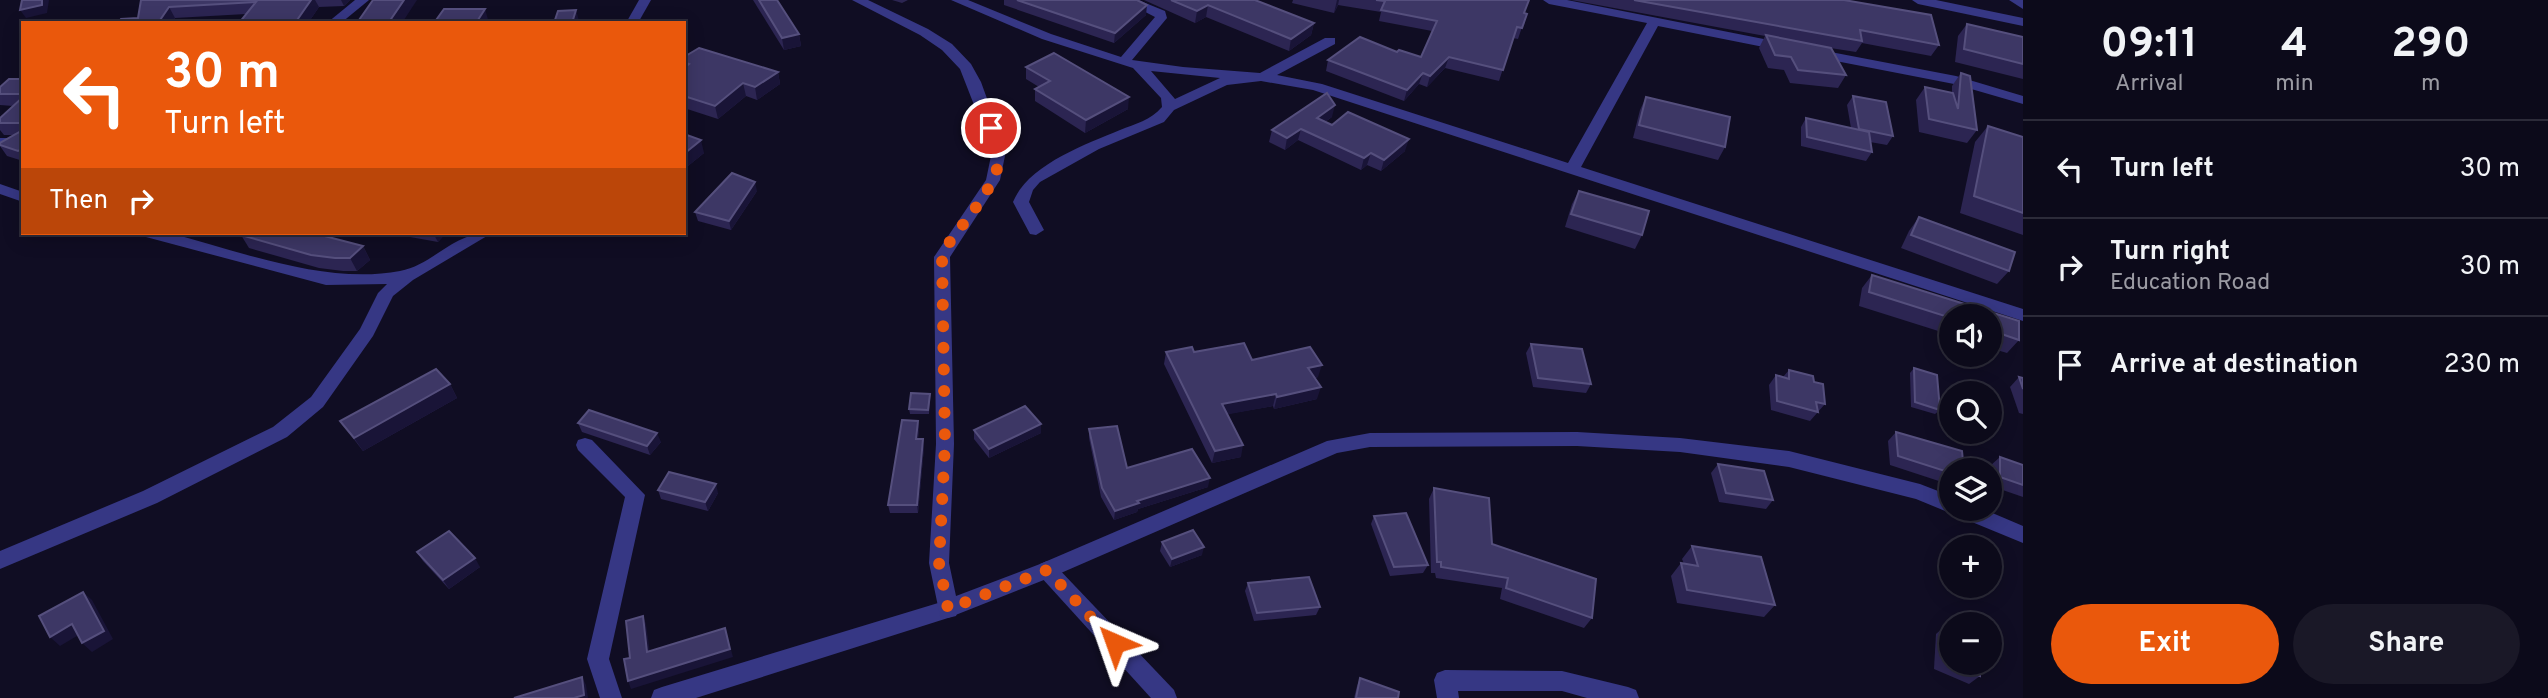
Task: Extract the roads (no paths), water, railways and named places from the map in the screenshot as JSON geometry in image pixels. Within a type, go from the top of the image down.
[{"type":"street","points":[[336,21],[363,0]]},
{"type":"street","points":[[633,21],[645,0]]},
{"type":"street","points":[[858,0],[924,32],[947,47],[966,67],[999,151],[999,164],[993,180],[942,257],[945,444],[939,563],[948,609]]},
{"type":"street","points":[[957,0],[1068,43],[1131,63],[1291,80],[1317,87],[2023,315]]},
{"type":"street","points":[[1128,0],[1161,14],[1131,63]]},
{"type":"street","points":[[1549,0],[1956,80],[2023,100]]},
{"type":"street","points":[[1918,0],[2023,22]]},
{"type":"street","points":[[2015,0],[2023,5]]},
{"type":"street","points":[[1572,170],[1654,22]]},
{"type":"street","points":[[1036,230],[1021,202],[1026,189],[1035,179],[1094,146],[1159,120],[1169,107],[1224,81],[1263,77],[1330,41]]},
{"type":"street","points":[[1131,63],[1168,97],[1169,107]]},
{"type":"street","points":[[0,142],[21,142]]},
{"type":"street","points":[[0,189],[21,196]]},
{"type":"street","points":[[160,235],[326,279],[370,280],[407,276]]},
{"type":"street","points":[[0,560],[150,497],[280,432],[317,402],[367,332],[386,293],[407,276],[480,235]]},
{"type":"street","points":[[662,698],[948,609],[1047,570],[1335,446],[1370,440],[1577,439],[1680,445],[1789,459],[1920,492],[1939,500]]},
{"type":"street","points":[[585,445],[635,495],[598,659],[611,698]]},
{"type":"street","points":[[1990,521],[2023,535]]},
{"type":"street","points":[[1047,570],[1166,698]]},
{"type":"street","points":[[1448,698],[1445,680],[1562,681],[1628,698]]}]
